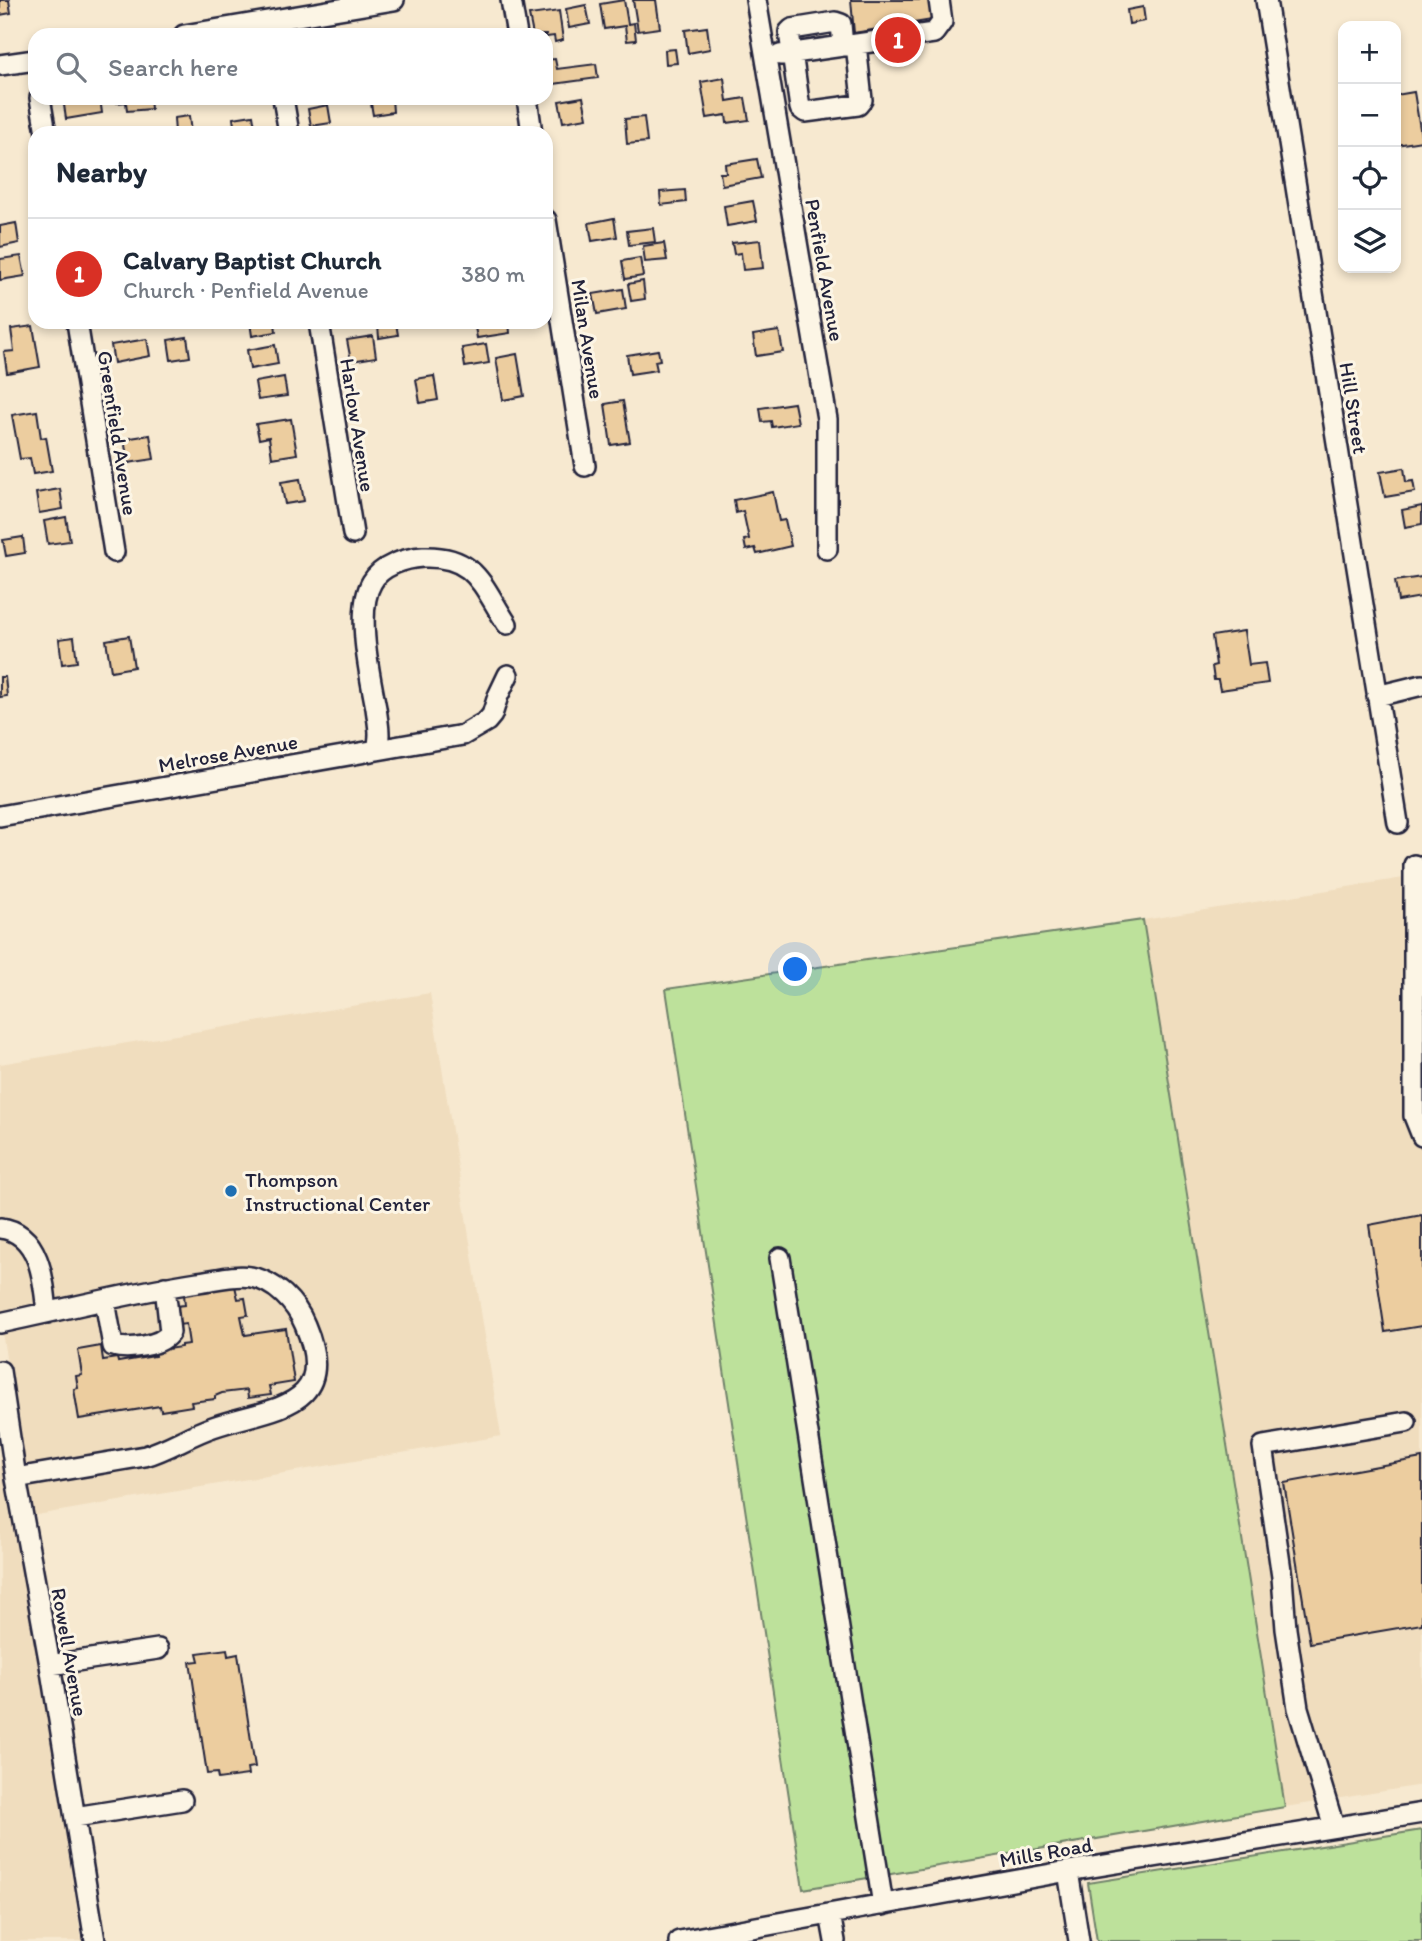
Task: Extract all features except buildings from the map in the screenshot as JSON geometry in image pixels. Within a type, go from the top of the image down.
[{"type":"street","points":[[272,28],[327,6],[394,0]]},
{"type":"street","points":[[511,0],[515,28]]},
{"type":"street","name":"Penfield Avenue","points":[[756,0],[827,419],[827,549]]},
{"type":"street","points":[[850,45],[934,33],[942,22],[939,0]]},
{"type":"street","name":"Hill Street","points":[[1266,0],[1398,823]]},
{"type":"street","points":[[835,22],[841,24],[850,45],[862,100],[858,106],[805,112],[800,108],[789,32],[792,29],[835,22]]},
{"type":"street","points":[[766,57],[792,54]]},
{"type":"street","points":[[0,65],[28,63]]},
{"type":"street","points":[[41,105],[45,126]]},
{"type":"street","points":[[284,105],[288,126]]},
{"type":"street","points":[[528,105],[531,126]]},
{"type":"street","name":"Milan Avenue","points":[[553,264],[585,466]]},
{"type":"street","name":"Greenfield Avenue","points":[[78,329],[114,552]]},
{"type":"street","name":"Harlow Avenue","points":[[320,329],[353,534]]},
{"type":"street","points":[[377,750],[379,733],[367,654],[364,612],[372,582],[381,571],[398,562],[418,558],[441,557],[456,560],[470,568],[479,579],[508,624]]},
{"type":"street","name":"Melrose Avenue","points":[[0,817],[463,735],[487,721],[492,715],[508,675]]},
{"type":"street","points":[[1377,696],[1422,685]]},
{"type":"street","points":[[1414,865],[1419,887],[1414,1116],[1422,1136]]},
{"type":"street","points":[[0,1228],[19,1233],[33,1250],[43,1279],[47,1313]]},
{"type":"street","points":[[780,1258],[883,1905]]},
{"type":"street","points":[[0,1323],[165,1287],[241,1276],[267,1283],[294,1306],[306,1329],[315,1364],[308,1388],[302,1395],[272,1411],[209,1428],[156,1453],[16,1478]]},
{"type":"street","points":[[106,1301],[113,1346],[123,1348],[157,1342],[167,1338],[170,1332],[165,1287]]},
{"type":"street","name":"Rowell Avenue","points":[[0,1371],[95,1941]]},
{"type":"street","points":[[1334,1828],[1298,1708],[1263,1446],[1406,1422]]},
{"type":"street","points":[[50,1665],[158,1649]]},
{"type":"street","points":[[75,1817],[182,1800]]},
{"type":"street","name":"Mills Road","points":[[679,1941],[1068,1871],[1422,1813]]},
{"type":"street","points":[[1068,1871],[1079,1941]]},
{"type":"street","points":[[830,1914],[835,1941]]},
{"type":"shaded area","points":[[1422,875],[1422,1785],[1285,1807],[1143,920]]},
{"type":"shaded area","name":"Thompson Instructional Center","points":[[430,993],[501,1436],[31,1516],[0,1319],[0,1064]]},
{"type":"shaded area","points":[[0,1403],[82,1941],[0,1941]]},
{"type":"green space","points":[[1143,920],[1285,1807],[803,1889],[666,989]]},
{"type":"green space","points":[[1422,1830],[1422,1941],[1097,1941],[1088,1883]]},
{"type":"place","name":"Calvary Baptist Church","points":[[898,40]]},
{"type":"place","name":"Thompson Instructional Center","points":[[231,1191]]}]
